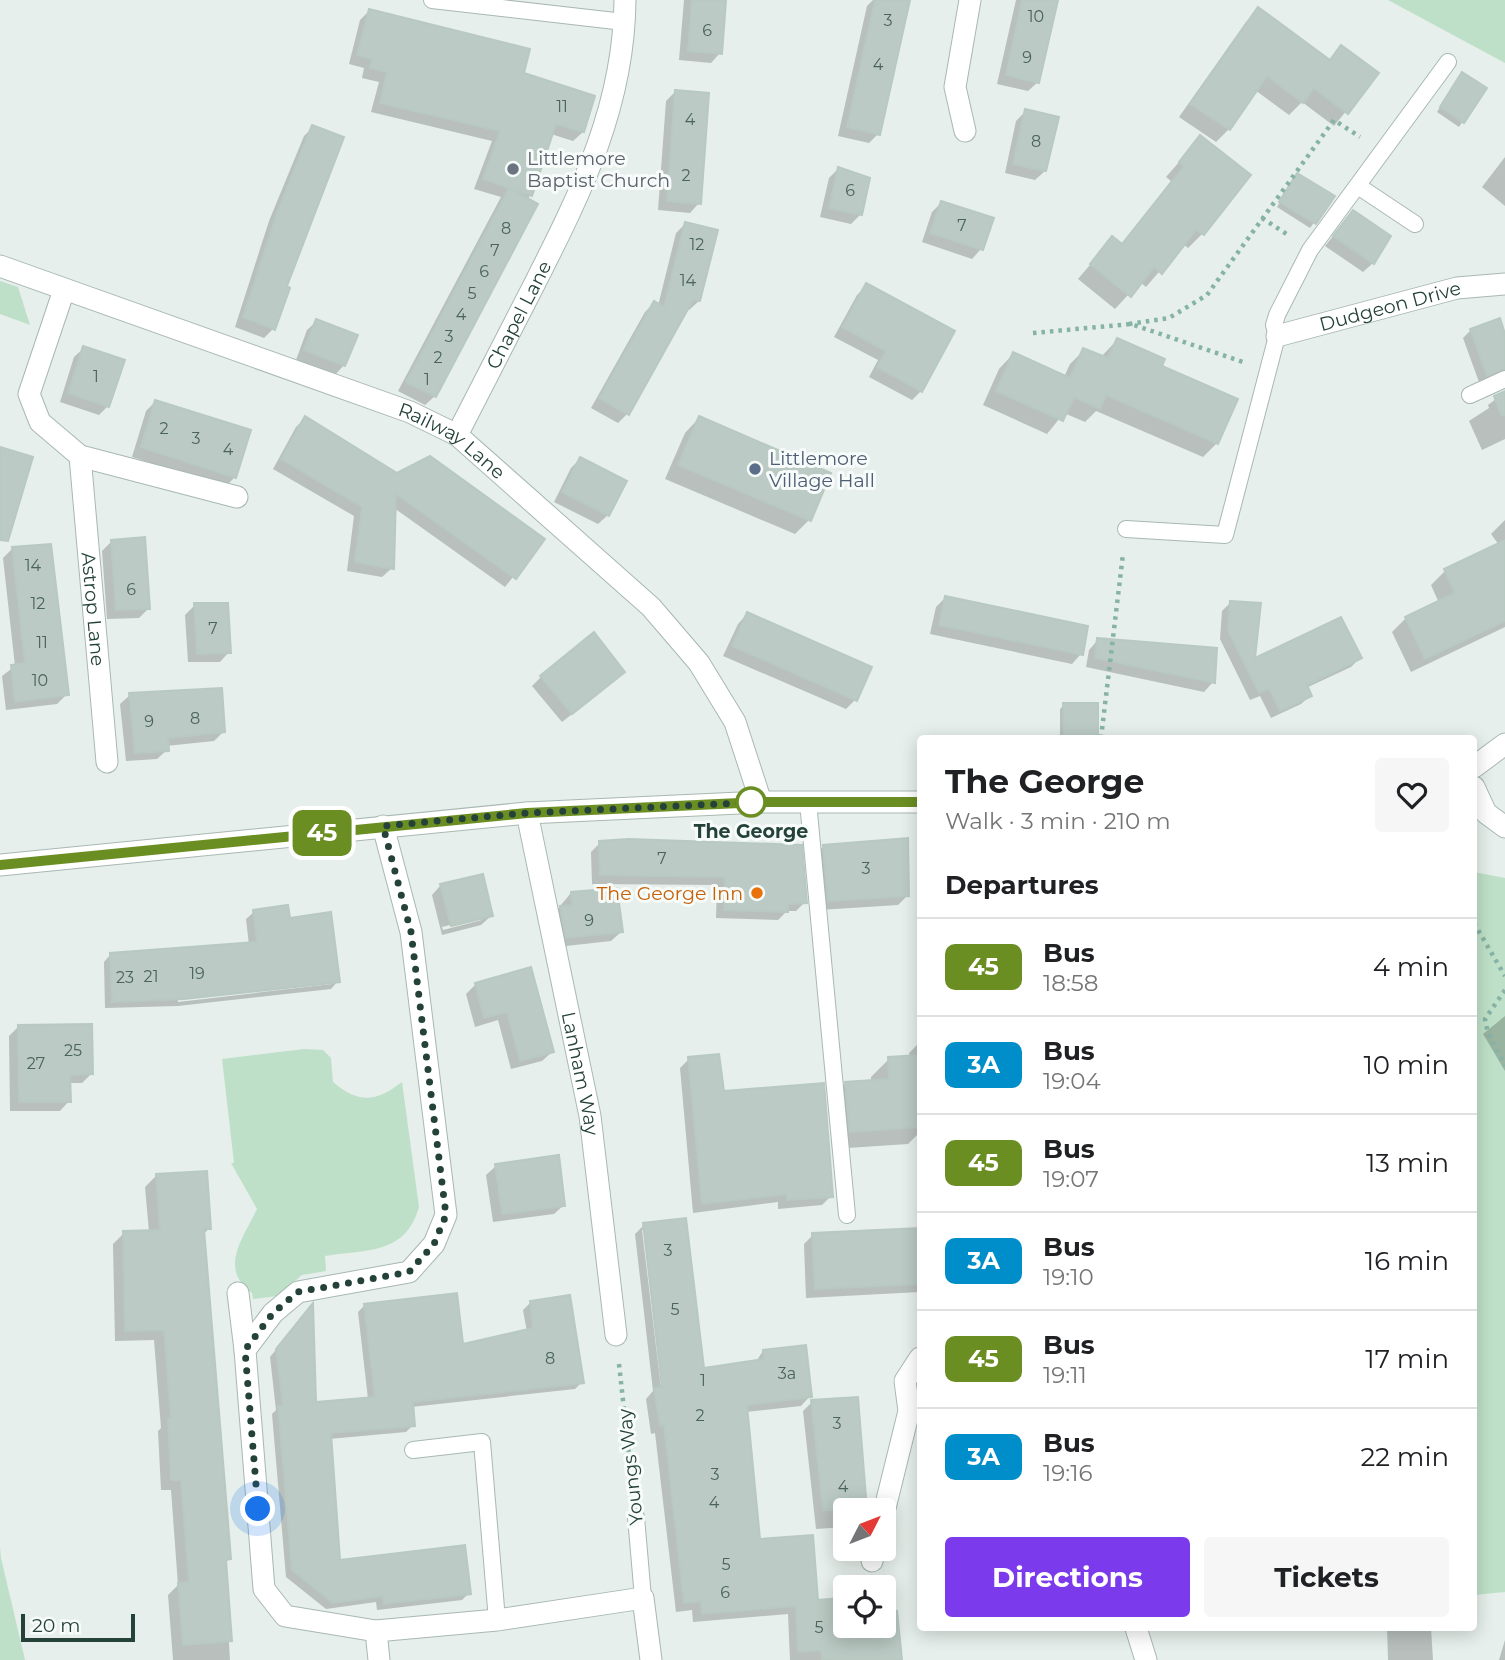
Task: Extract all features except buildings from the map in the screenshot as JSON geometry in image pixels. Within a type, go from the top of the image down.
[{"type":"street","name":"Chapel Lane","points":[[457,435],[580,196],[597,155],[614,94],[625,0]]},
{"type":"street","points":[[965,131],[955,88],[970,0]]},
{"type":"street","name":"Railway Lane","points":[[0,266],[410,412],[457,435],[651,607],[699,663],[735,722],[761,802]]},
{"type":"street","name":"Dudgeon Drive","points":[[1278,336],[1457,288],[1505,284]]},
{"type":"street","points":[[64,290],[29,394],[40,422],[79,456],[237,497]]},
{"type":"street","name":"Astrop Lane","points":[[79,456],[107,762]]},
{"type":"street","points":[[1477,765],[1505,744]]},
{"type":"street","points":[[1477,794],[1486,813],[1505,827]]},
{"type":"street","points":[[0,865],[527,813],[761,802],[917,802]]},
{"type":"street","name":"Lanham Way","points":[[527,813],[590,1116],[616,1335]]},
{"type":"street","points":[[245,1350],[273,1313],[298,1292],[409,1272],[434,1244],[446,1215],[411,932],[383,826]]},
{"type":"street","points":[[238,1293],[264,1589],[285,1616],[376,1631],[497,1620],[643,1598]]},
{"type":"street","points":[[887,1498],[909,1411],[905,1381],[917,1363]]},
{"type":"street","name":"Youngs Way","points":[[643,1598],[651,1660]]},
{"type":"street","points":[[376,1631],[379,1660]]},
{"type":"street","points":[[1137,1631],[1146,1660]]},
{"type":"lane","points":[[432,0],[624,22]]},
{"type":"lane","points":[[1126,529],[1225,535],[1278,336],[1274,325],[1277,315],[1310,250],[1447,62]]},
{"type":"lane","points":[[1358,186],[1415,225]]},
{"type":"lane","points":[[1470,395],[1505,379]]},
{"type":"lane","points":[[808,802],[848,1215]]},
{"type":"lane","points":[[412,1450],[482,1442],[497,1620]]},
{"type":"lane","name":"Youngs Way","points":[[636,1517],[643,1598]]},
{"type":"path","points":[[1033,333],[1169,318],[1207,295],[1334,120],[1383,152]]},
{"type":"path","points":[[1129,324],[1268,371]]},
{"type":"path","points":[[1101,735],[1126,529]]},
{"type":"path","points":[[1477,928],[1505,976]]},
{"type":"path","points":[[1505,990],[1485,1019],[1488,1033],[1505,1066]]},
{"type":"path","name":"Youngs Way","points":[[616,1335],[636,1517]]},
{"type":"green space","points":[[1388,0],[1505,0],[1505,63]]},
{"type":"green space","points":[[0,281],[18,287],[30,325],[0,314]]},
{"type":"green space","points":[[1477,873],[1505,878],[1505,1592],[1477,1595]]},
{"type":"green space","points":[[304,1049],[323,1050],[331,1058],[333,1082],[359,1097],[376,1097],[402,1082],[419,1207],[413,1223],[394,1242],[370,1250],[325,1256],[326,1271],[302,1275],[277,1296],[253,1299],[252,1293],[236,1274],[235,1263],[240,1242],[257,1209],[231,1163],[234,1163],[222,1059]]},
{"type":"green space","points":[[0,1547],[1,1558],[25,1660],[0,1660]]},
{"type":"bus line","name":"45","points":[[0,865],[527,813],[761,802],[917,802]]},
{"type":"place","name":"Littlemore Baptist Church","points":[[513,169]]},
{"type":"place","name":"Littlemore Village Hall","points":[[755,469]]},
{"type":"place","name":"The George","points":[[751,802]]},
{"type":"place","name":"The George Inn","points":[[757,893]]},
{"type":"route","points":[[258,1509],[245,1350],[273,1313],[298,1292],[409,1272],[434,1244],[446,1215],[411,932],[383,826],[527,813],[761,802],[751,802]]}]
